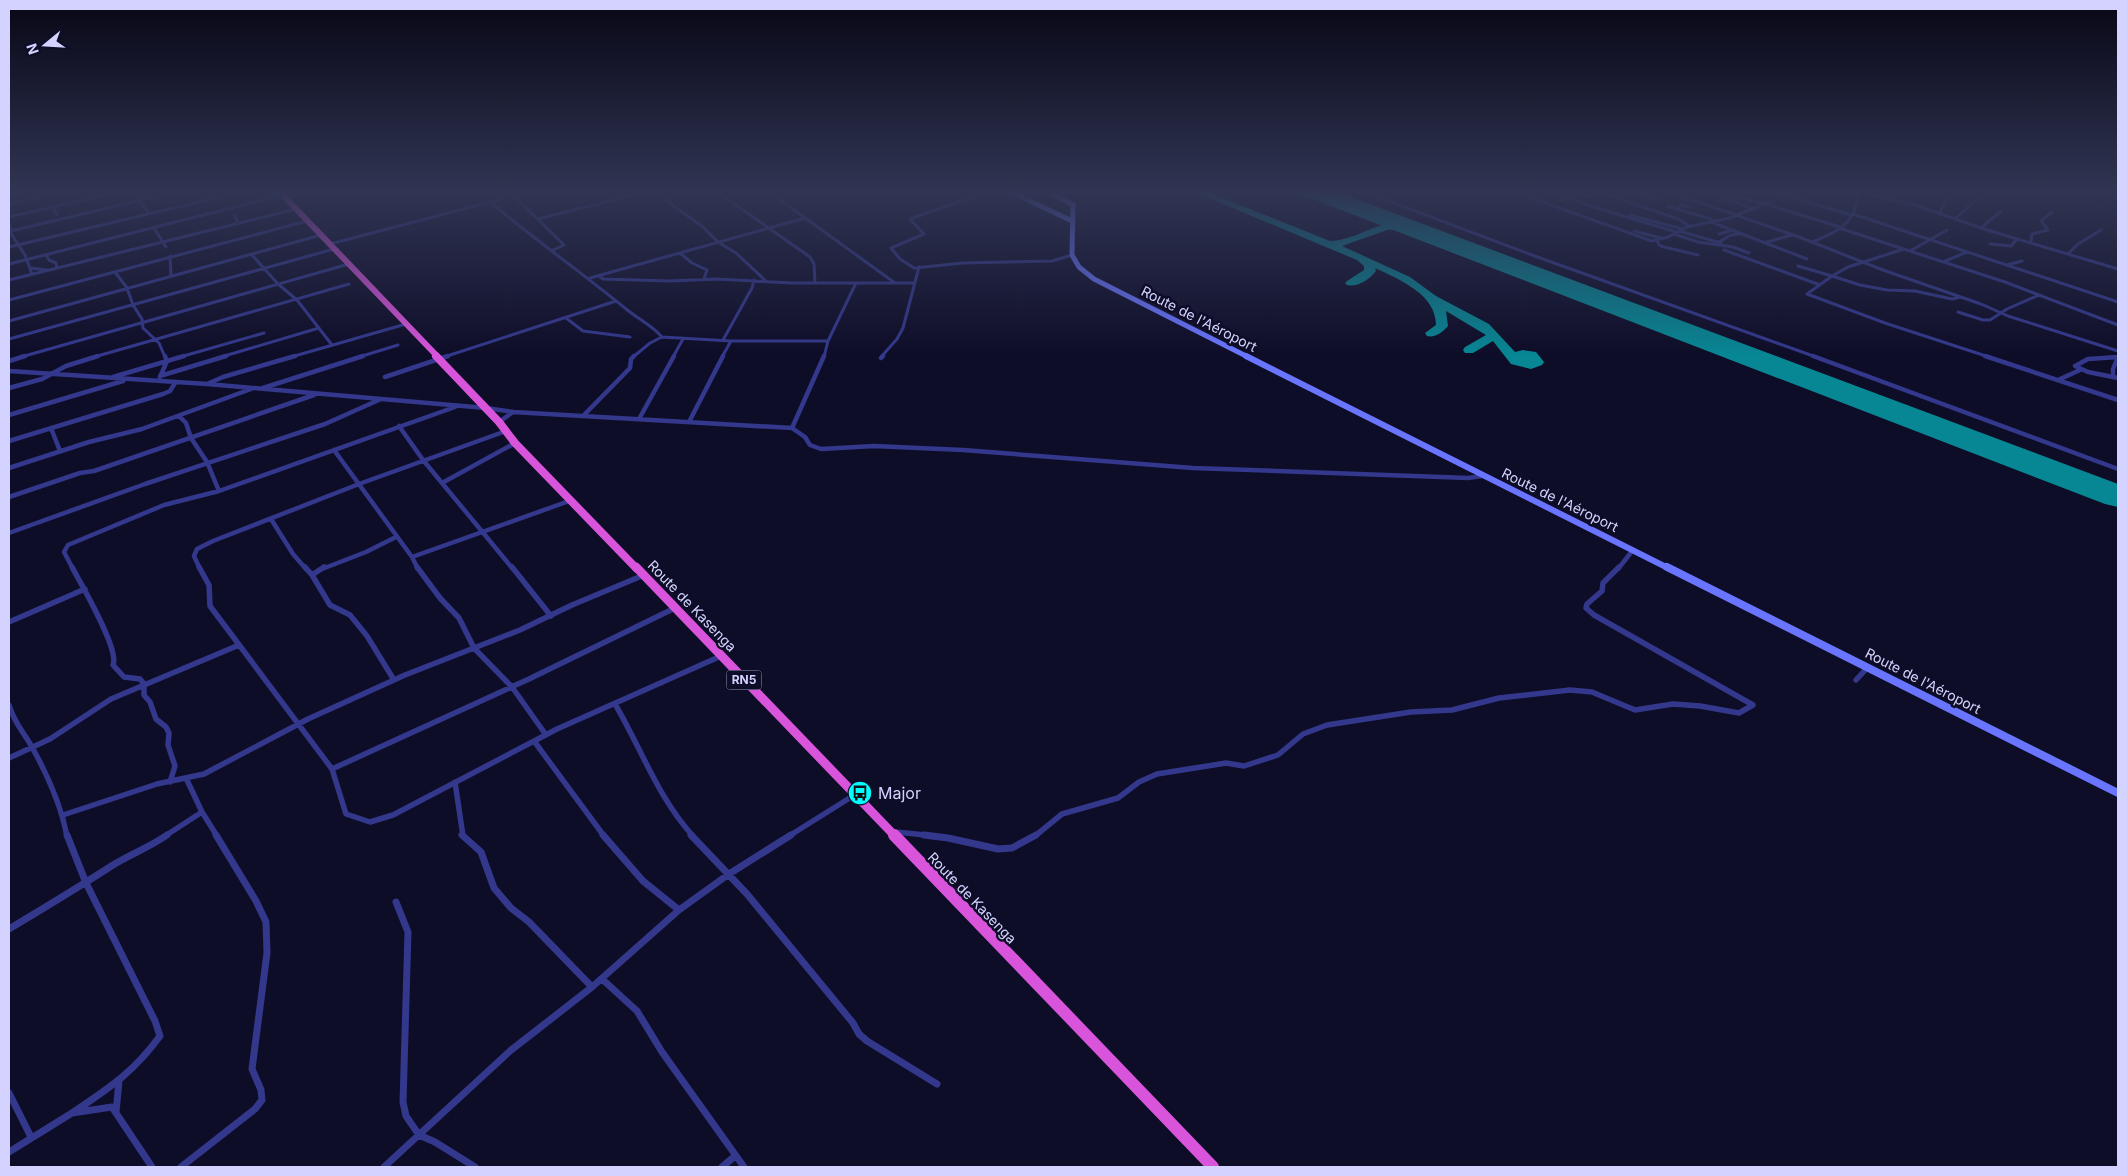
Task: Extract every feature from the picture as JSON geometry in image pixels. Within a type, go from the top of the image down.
[{"type":"highway","name":"Route de Kasenga","points":[[332,246],[486,408],[515,443],[856,794],[890,832],[1213,1167]]},
{"type":"main road","points":[[1072,246],[1072,255]]},
{"type":"main road","name":"Route de l'Aéroport","points":[[1072,255],[1079,267],[1094,279],[1482,476],[2118,793]]},
{"type":"street","points":[[20,246],[32,274]]},
{"type":"street","points":[[9,264],[82,246]]},
{"type":"street","points":[[9,280],[146,246]]},
{"type":"street","points":[[9,300],[210,246]]},
{"type":"street","points":[[9,321],[281,246]]},
{"type":"street","points":[[9,339],[262,268],[332,246]]},
{"type":"street","points":[[547,246],[590,278],[639,320],[654,328],[662,337]]},
{"type":"street","points":[[553,250],[562,246]]},
{"type":"street","points":[[590,278],[705,246]]},
{"type":"street","points":[[724,246],[736,253],[766,281]]},
{"type":"street","points":[[795,246],[810,257],[814,264],[815,283]]},
{"type":"street","points":[[844,246],[895,283]]},
{"type":"street","points":[[897,246],[892,248],[900,259],[914,268],[963,262],[1052,261],[1072,255]]},
{"type":"street","points":[[1508,246],[1647,295],[2118,469]]},
{"type":"street","points":[[1661,246],[1679,252],[1698,255]]},
{"type":"street","points":[[1729,246],[1749,253]]},
{"type":"street","points":[[1773,246],[1807,259]]},
{"type":"street","points":[[1822,246],[2001,312],[2118,351]]},
{"type":"street","points":[[1894,246],[2039,295],[2118,325]]},
{"type":"street","points":[[1910,251],[1919,246]]},
{"type":"street","points":[[1949,246],[2118,302]]},
{"type":"street","points":[[2043,246],[2118,269]]},
{"type":"street","points":[[2068,254],[2076,246]]},
{"type":"street","points":[[1904,249],[1848,267],[1807,294],[1885,323],[2118,400]]},
{"type":"street","points":[[1724,250],[1820,285]]},
{"type":"street","points":[[1942,262],[1968,252]]},
{"type":"street","points":[[680,253],[692,263],[707,270],[704,279]]},
{"type":"street","points":[[251,254],[262,268],[297,300],[332,345]]},
{"type":"street","points":[[46,255],[56,263],[58,268]]},
{"type":"street","points":[[170,256],[171,276]]},
{"type":"street","points":[[2008,265],[2022,261]]},
{"type":"street","points":[[9,362],[141,322],[349,264]]},
{"type":"street","points":[[1798,266],[1860,285],[1886,290],[1915,291],[1952,298],[1962,297]]},
{"type":"street","points":[[881,358],[896,343],[902,331],[919,267]]},
{"type":"street","points":[[30,268],[51,270]]},
{"type":"street","points":[[115,272],[127,288],[143,328],[159,343],[167,361],[157,382]]},
{"type":"street","points":[[599,276],[603,279],[670,281],[704,279],[815,283],[915,283]]},
{"type":"street","points":[[723,340],[752,288],[754,280]]},
{"type":"street","points":[[792,428],[811,383],[822,364],[828,342],[856,283]]},
{"type":"street","points":[[9,388],[40,379],[66,366],[349,284]]},
{"type":"street","points":[[1958,312],[1986,320],[2039,295]]},
{"type":"street","points":[[385,377],[616,301]]},
{"type":"street","points":[[566,318],[583,331],[630,337]]},
{"type":"street","points":[[206,384],[223,377],[406,324]]},
{"type":"street","points":[[160,376],[318,328]]},
{"type":"street","points":[[109,378],[264,333]]},
{"type":"street","points":[[582,416],[630,368],[631,359],[650,343],[662,337],[731,341],[828,342]]},
{"type":"street","points":[[639,419],[683,339]]},
{"type":"street","points":[[689,422],[731,341]]},
{"type":"street","points":[[9,468],[60,451],[142,429],[255,389],[398,345]]},
{"type":"street","points":[[2113,376],[2113,369],[2118,357],[2086,360],[2075,366],[2080,370],[2118,378]]},
{"type":"street","points":[[2058,380],[2080,370]]},
{"type":"street","points":[[9,371],[206,384],[486,408],[513,412],[792,428],[805,437],[810,445],[821,449],[874,446],[963,450],[1193,468],[1468,478],[1482,476]]},
{"type":"street","points":[[9,415],[129,380]]},
{"type":"street","points":[[9,441],[163,394],[170,391],[175,383]]},
{"type":"street","points":[[9,497],[80,473],[94,471],[315,394]]},
{"type":"street","points":[[9,533],[207,462],[316,427],[363,409],[381,399]]},
{"type":"street","points":[[170,782],[175,766],[168,745],[169,733],[166,727],[156,719],[150,702],[144,695],[144,684],[140,679],[124,677],[113,665],[115,661],[110,640],[64,552],[68,546],[164,506],[219,491],[458,406]]},
{"type":"street","points":[[499,422],[513,412]]},
{"type":"street","points":[[179,416],[186,423],[191,438],[207,462],[219,491]]},
{"type":"street","points":[[399,426],[423,460],[485,533],[551,616]]},
{"type":"street","points":[[51,428],[60,451]]},
{"type":"street","points":[[506,430],[359,484],[213,541],[197,549],[194,556],[200,572],[208,583],[210,592],[207,599],[210,606],[332,769],[346,814],[370,822],[393,815],[546,735],[721,656]]},
{"type":"street","points":[[442,482],[515,443]]},
{"type":"street","points":[[334,450],[412,558],[421,574],[459,618],[474,648],[512,687],[546,735]]},
{"type":"street","points":[[412,558],[442,545],[485,533],[572,500]]},
{"type":"street","points":[[270,518],[293,554],[312,575],[330,605],[350,614],[367,636],[394,680]]},
{"type":"street","points":[[312,575],[326,566],[366,552],[396,537]]},
{"type":"street","points":[[890,832],[948,838],[998,849],[1012,848],[1033,838],[1062,814],[1118,798],[1148,777],[1182,769],[1226,763],[1244,766],[1278,755],[1304,734],[1327,725],[1411,712],[1452,710],[1499,698],[1570,690],[1592,692],[1635,710],[1673,704],[1700,706],[1731,713],[1745,711],[1752,705],[1594,615],[1586,608],[1586,604],[1602,591],[1603,583],[1625,562],[1633,550]]},
{"type":"street","points":[[63,815],[150,786],[211,770],[308,718],[394,680],[644,576]]},
{"type":"street","points":[[9,622],[85,589]]},
{"type":"street","points":[[332,769],[512,687],[675,608]]},
{"type":"street","points":[[9,758],[33,748],[58,734],[94,709],[144,684],[239,645]]},
{"type":"street","points":[[1856,680],[1868,667]]},
{"type":"street","points":[[614,704],[630,728],[672,811],[697,844],[729,874],[847,1015],[861,1037],[937,1084]]},
{"type":"street","points":[[9,705],[14,721],[33,748],[63,815],[67,836],[86,883],[155,1021],[160,1036],[143,1059],[118,1081],[72,1113],[9,1152]]},
{"type":"street","points":[[534,741],[594,823],[623,858],[644,881],[679,910]]},
{"type":"street","points":[[180,1167],[255,1109],[262,1100],[261,1090],[252,1069],[267,953],[266,922],[256,901],[202,812],[186,778]]},
{"type":"street","points":[[455,782],[462,836],[481,852],[494,888],[510,908],[529,922],[592,988]]},
{"type":"street","points":[[384,1167],[510,1051],[592,988],[679,910],[729,874],[856,794]]},
{"type":"street","points":[[9,929],[115,864],[149,847],[202,812]]},
{"type":"street","points":[[396,902],[408,932],[403,1102],[406,1116],[419,1135],[435,1142],[474,1167]]},
{"type":"street","points":[[602,979],[637,1011],[662,1052],[744,1167]]},
{"type":"street","points":[[116,1113],[118,1081]]},
{"type":"street","points":[[9,1093],[32,1137]]},
{"type":"street","points":[[72,1113],[112,1107],[152,1167]]},
{"type":"street","points":[[722,1167],[735,1156]]},
{"type":"taxiway","points":[[1331,246],[1361,258]]},
{"type":"taxiway","points":[[1351,283],[1365,276],[1370,271],[1369,265],[1361,258]]},
{"type":"taxiway","points":[[1361,258],[1406,279],[1431,297],[1439,307],[1442,316],[1442,326],[1431,333]]},
{"type":"taxiway","points":[[1432,298],[1485,327],[1494,335]]},
{"type":"taxiway","points":[[1469,350],[1494,335]]},
{"type":"taxiway","points":[[1494,335],[1515,361]]},
{"type":"taxiway","points":[[1523,354],[1532,355],[1538,362],[1531,365],[1516,360],[1516,356],[1523,354]]},
{"type":"taxiway","points":[[2102,490],[2118,495]]},
{"type":"runway","points":[[1459,246],[2118,496]]},
{"type":"place","name":"Major","points":[[860,793]]}]
